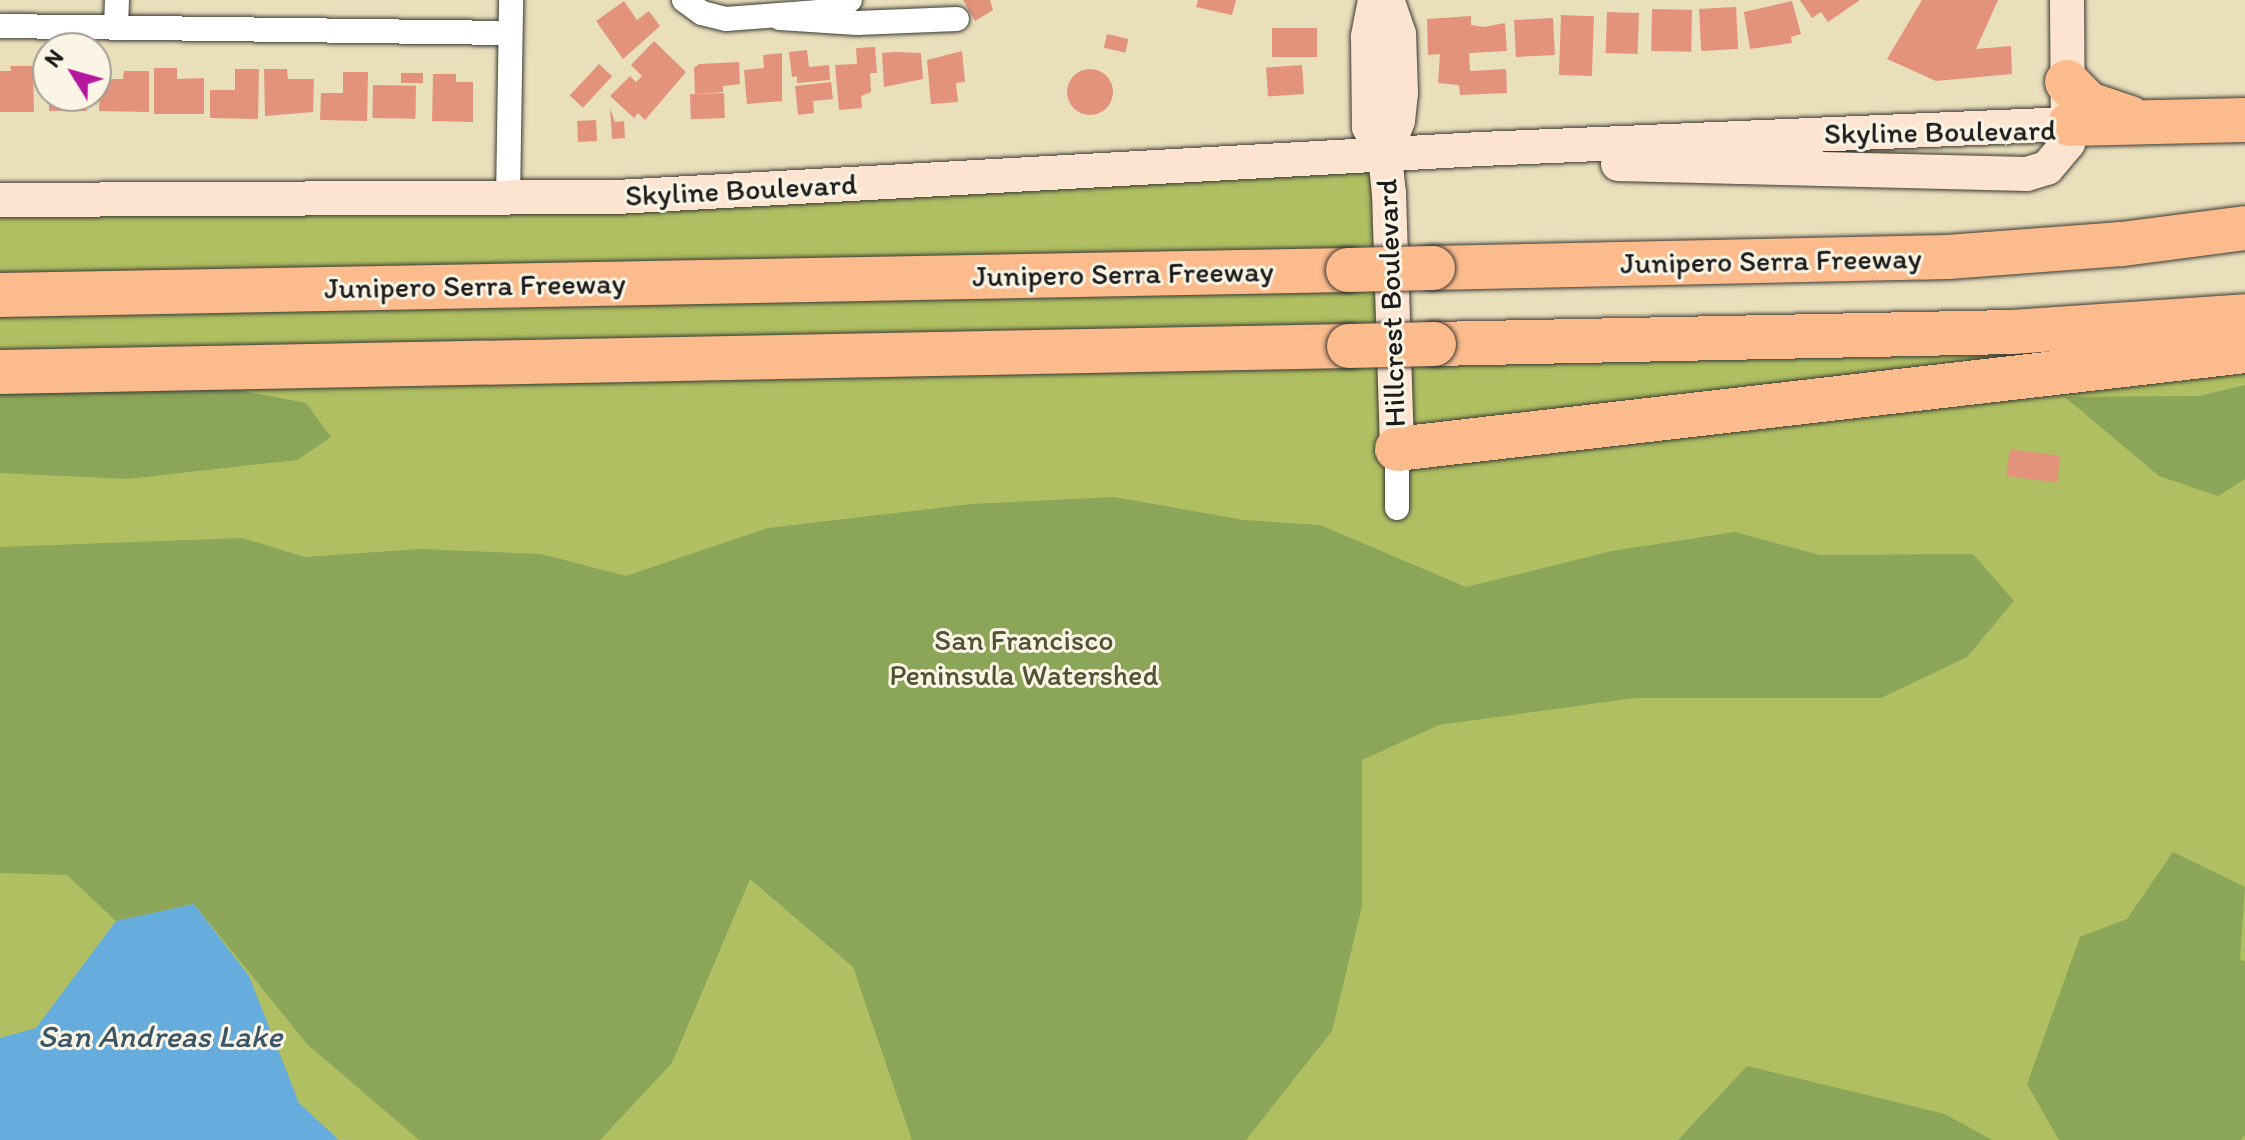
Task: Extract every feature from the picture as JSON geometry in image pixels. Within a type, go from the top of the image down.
[{"type":"highway","points":[[2068,103],[2152,123],[2245,120]]},
{"type":"highway","name":"Junipero Serra Freeway","points":[[0,295],[1963,256],[2245,228]]},
{"type":"highway","points":[[0,372],[2012,332],[2245,316]]},
{"type":"highway","points":[[1397,449],[2245,351]]},
{"type":"main road","name":"Hillcrest Boulevard","points":[[1375,0],[1368,37],[1369,127],[1385,156]]},
{"type":"main road","name":"Hillcrest Boulevard","points":[[1387,0],[1399,34],[1401,93],[1398,121],[1385,156],[1397,449]]},
{"type":"main road","points":[[2067,0],[2068,103]]},
{"type":"main road","name":"Skyline Boulevard","points":[[0,200],[508,199],[1385,156],[2068,103],[2059,159],[2027,174],[1500,161],[1481,149]]},
{"type":"street","points":[[116,28],[117,0]]},
{"type":"street","points":[[508,199],[511,0]]},
{"type":"street","points":[[684,0],[702,13],[726,19],[780,18],[857,23],[957,19]]},
{"type":"street","points":[[780,18],[819,12],[850,0]]},
{"type":"street","points":[[0,26],[510,33]]},
{"type":"street","points":[[1397,449],[1397,508]]},
{"type":"green space","name":"San Francisco Peninsula Watershed","points":[[1390,153],[1394,344],[2245,316],[2245,1140],[0,1140],[0,200],[508,199]]},
{"type":"green space","points":[[2245,385],[2245,479],[2218,496],[2159,476],[2065,397],[2199,396]]},
{"type":"green space","points":[[222,387],[306,403],[331,437],[297,460],[127,479],[0,473],[0,390]]},
{"type":"green space","points":[[1114,497],[1244,520],[1320,525],[1466,587],[1612,551],[1735,532],[1820,555],[1973,554],[2014,601],[1967,657],[1881,698],[1634,698],[1439,725],[1362,760],[1362,906],[1332,1031],[1246,1140],[912,1140],[853,967],[750,879],[672,1063],[600,1140],[419,1140],[307,1044],[194,904],[116,921],[67,875],[0,873],[0,547],[242,538],[305,557],[420,549],[541,554],[626,576],[768,528],[972,504]]},
{"type":"green space","points":[[2173,852],[2245,887],[2240,960],[2245,961],[2245,1135],[2241,1140],[2059,1140],[2027,1084],[2080,937],[2127,919]]},
{"type":"green space","points":[[1747,1066],[1945,1114],[1992,1140],[1678,1140]]},
{"type":"water","name":"San Andreas Lake","points":[[194,904],[249,976],[299,1103],[339,1140],[0,1140],[0,1038],[36,1028],[116,921]]},
{"type":"building","points":[[963,0],[990,0],[993,10],[975,21]]},
{"type":"building","points":[[1198,0],[1236,0],[1232,15],[1196,7]]},
{"type":"building","points":[[1800,0],[1860,0],[1828,22],[1821,12],[1812,18]]},
{"type":"building","points":[[1922,0],[1998,0],[1976,49],[2011,46],[2012,74],[1936,81],[1887,59]]},
{"type":"building","points":[[624,1],[637,20],[649,11],[660,26],[623,59],[596,21]]},
{"type":"building","points":[[1792,1],[1801,34],[1791,37],[1792,43],[1750,49],[1744,12]]},
{"type":"building","points":[[1736,7],[1738,49],[1701,51],[1699,9]]},
{"type":"building","points":[[1652,9],[1692,10],[1691,52],[1651,51]]},
{"type":"building","points":[[1607,12],[1639,13],[1638,54],[1606,53]]},
{"type":"building","points":[[1561,15],[1594,16],[1592,76],[1559,75]]},
{"type":"building","points":[[1471,16],[1471,25],[1484,27],[1505,23],[1507,51],[1469,53],[1470,71],[1506,69],[1507,93],[1460,95],[1459,85],[1438,83],[1440,54],[1428,55],[1427,19]]},
{"type":"building","points":[[1553,18],[1555,55],[1516,57],[1514,20]]},
{"type":"building","points":[[1272,28],[1317,28],[1317,57],[1272,57]]},
{"type":"building","points":[[1107,34],[1128,39],[1125,53],[1104,48]]},
{"type":"building","points":[[654,41],[686,72],[645,120],[638,113],[634,118],[610,96],[630,76],[636,82],[642,76],[631,65]]},
{"type":"building","points":[[875,47],[877,73],[870,73],[871,92],[861,96],[862,108],[839,110],[835,65],[857,64],[856,48]]},
{"type":"building","points":[[807,50],[809,67],[829,65],[830,80],[797,83],[797,76],[792,77],[789,52]]},
{"type":"building","points":[[962,51],[965,82],[956,83],[958,102],[931,104],[927,60]]},
{"type":"building","points":[[782,53],[782,101],[747,104],[744,70],[764,68],[763,55]]},
{"type":"building","points":[[882,53],[921,53],[923,79],[884,87]]},
{"type":"building","points":[[739,62],[740,84],[723,86],[723,92],[695,94],[694,68],[699,64]]},
{"type":"building","points":[[599,64],[612,76],[583,108],[570,95]]},
{"type":"building","points":[[1302,65],[1304,94],[1268,96],[1266,68]]},
{"type":"building","points":[[10,66],[32,66],[32,112],[0,112],[0,71],[11,71]]},
{"type":"building","points":[[154,68],[177,68],[177,79],[204,78],[204,114],[154,114]]},
{"type":"building","points":[[235,69],[259,69],[258,119],[210,118],[210,90],[235,90]]},
{"type":"building","points":[[264,69],[287,69],[288,79],[314,79],[313,112],[265,116]]},
{"type":"building","points":[[1090,69],[1106,76],[1113,92],[1106,108],[1090,115],[1074,108],[1067,92],[1074,76]]},
{"type":"building","points":[[124,71],[149,71],[149,112],[112,111],[112,79],[123,79]]},
{"type":"building","points":[[343,72],[368,72],[367,121],[320,120],[321,93],[343,93]]},
{"type":"building","points":[[401,73],[423,73],[423,83],[401,83]]},
{"type":"building","points":[[433,74],[456,74],[456,82],[473,82],[473,122],[432,121]]},
{"type":"building","points":[[831,82],[833,99],[813,101],[814,113],[798,115],[795,86]]},
{"type":"building","points":[[373,85],[416,86],[415,119],[372,118]]},
{"type":"building","points":[[724,93],[725,118],[691,119],[690,94]]},
{"type":"building","points":[[610,108],[615,122],[624,121],[625,138],[612,139]]},
{"type":"building","points":[[596,120],[597,141],[578,142],[577,121]]},
{"type":"building","points":[[2010,449],[2061,456],[2057,483],[2006,476]]}]
